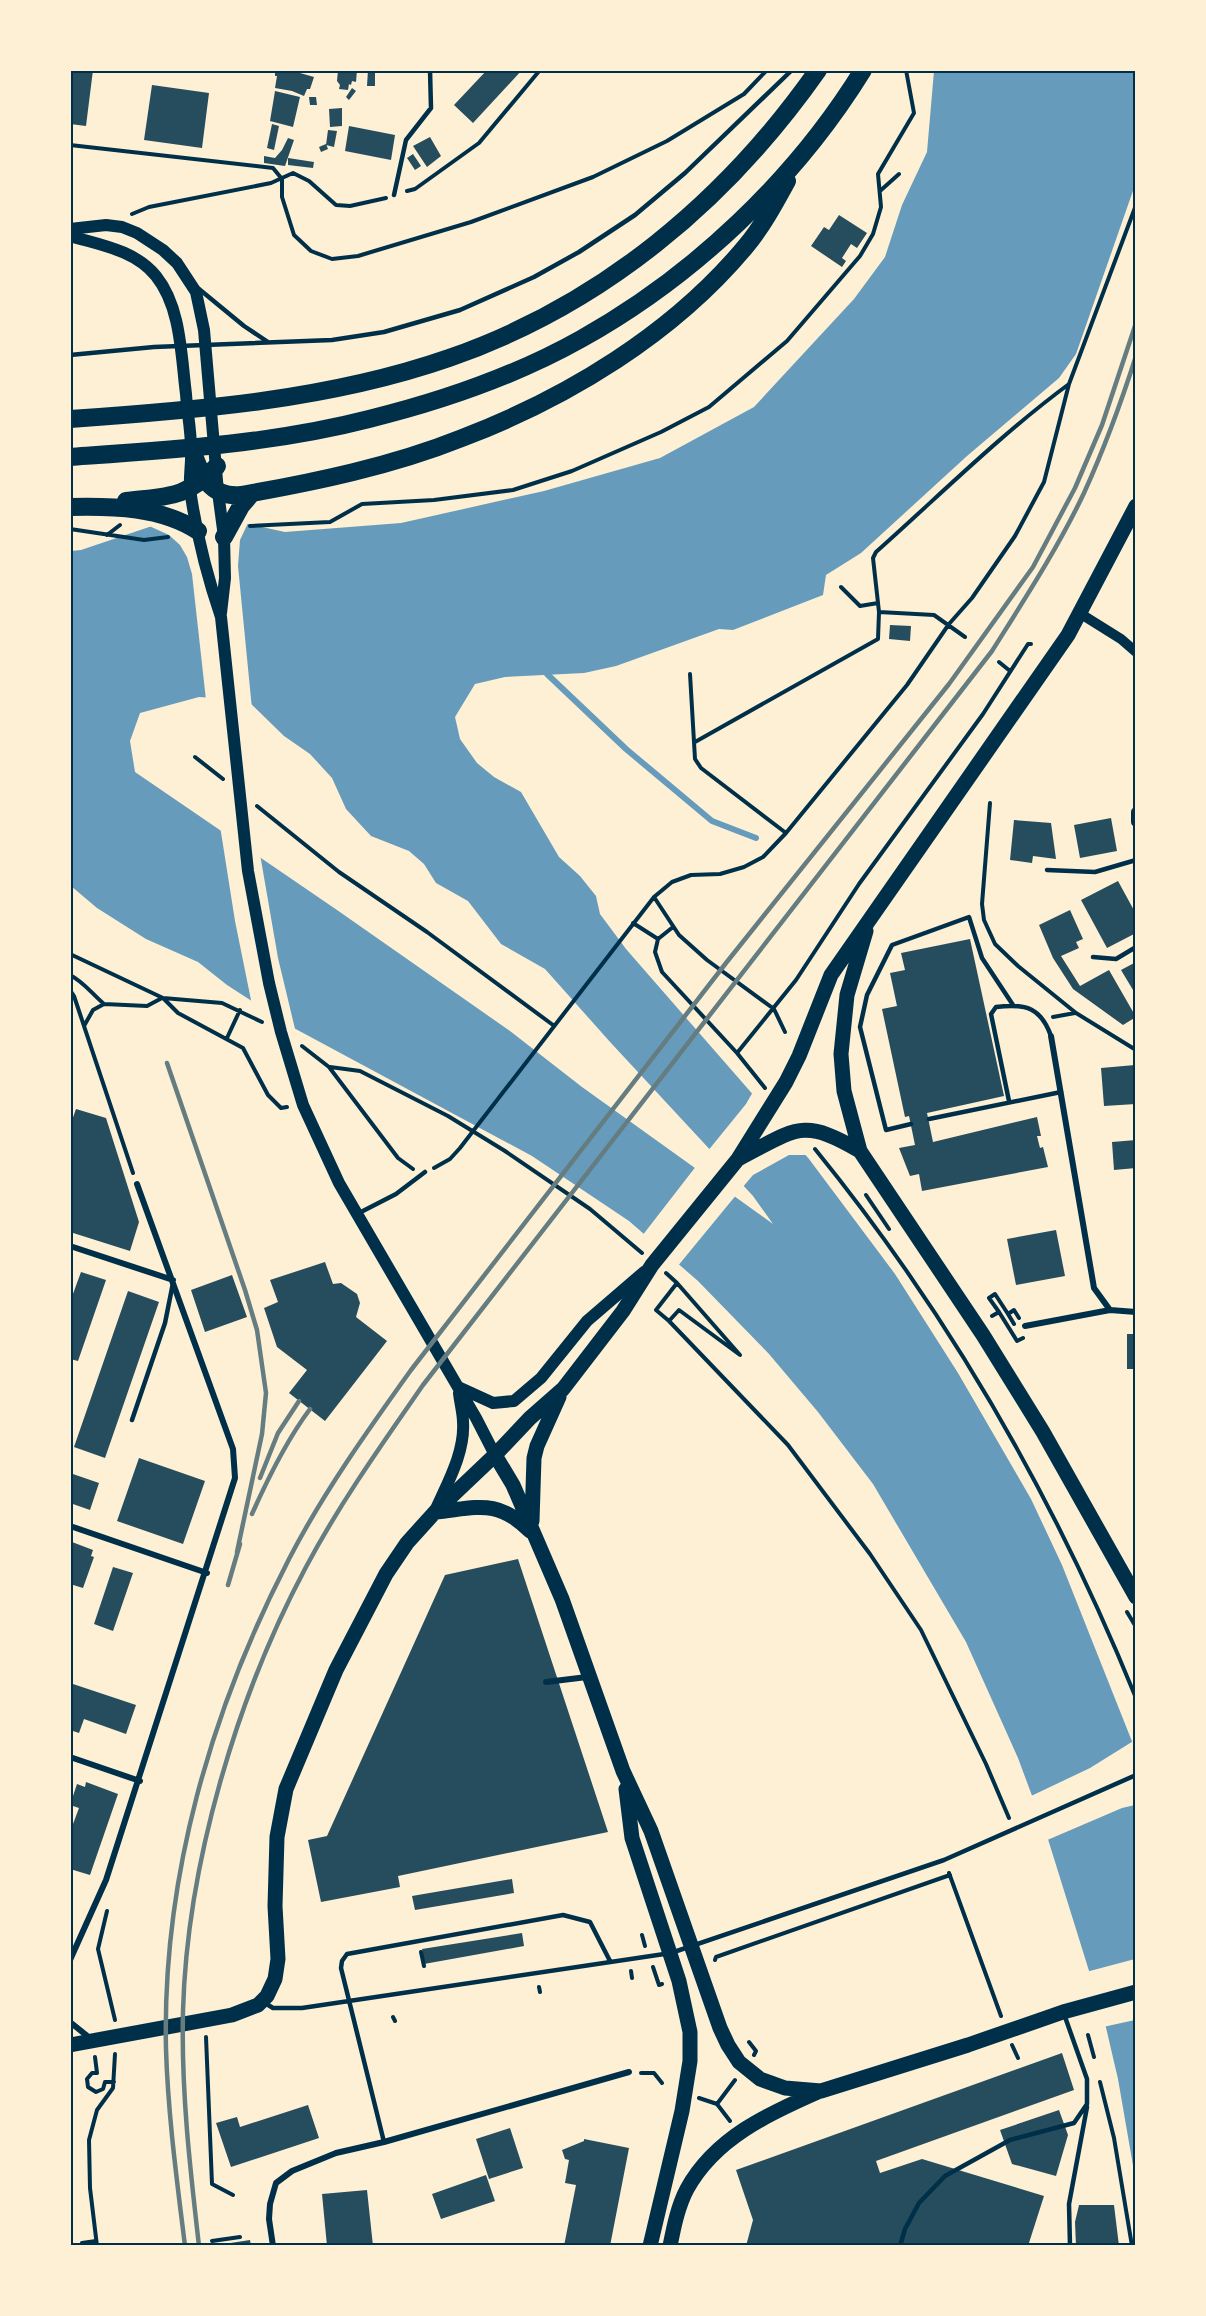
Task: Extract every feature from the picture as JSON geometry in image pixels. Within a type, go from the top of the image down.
[{"type":"highway","points":[[70,419],[243,404],[348,385],[450,358],[500,337],[594,288],[638,258],[680,225],[735,173],[773,131],[818,70]]},
{"type":"highway","points":[[70,457],[224,444],[290,435],[367,420],[434,402],[517,370],[581,339],[632,308],[692,264],[734,227],[798,161],[839,108],[863,70]]},
{"type":"highway","points":[[192,449],[204,478],[218,492],[236,496],[365,468],[410,455],[460,439],[531,408],[598,371],[665,324],[708,288],[747,245],[776,202],[798,161]]},
{"type":"highway","points":[[70,507],[97,506],[176,495],[204,478]]},
{"type":"highway","points":[[224,537],[241,506],[252,494]]},
{"type":"highway","points":[[97,506],[148,511],[179,520],[198,531]]},
{"type":"main road","points":[[70,229],[106,225],[129,230],[164,250],[189,278],[198,299],[208,380],[204,478],[198,531],[208,578],[221,617]]},
{"type":"main road","points":[[70,236],[112,247],[134,257],[157,276],[178,329],[192,449]]},
{"type":"main road","points":[[218,492],[224,537],[225,578],[221,617],[248,871],[269,983],[288,1056],[312,1129],[339,1183],[513,1485],[562,1599],[623,1771],[651,1832],[728,2045],[739,2062],[751,2073],[776,2086],[794,2090],[820,2091]]},
{"type":"main road","points":[[458,1386],[493,1403],[514,1401],[541,1378],[587,1321],[652,1262],[738,1160],[772,1093],[799,1056],[831,975],[1053,658],[1081,614],[1136,506]]},
{"type":"main road","points":[[869,919],[847,995],[842,1030],[841,1072],[860,1151],[989,1345],[1043,1432],[1136,1597]]},
{"type":"main road","points":[[738,1160],[788,1133],[810,1136],[829,1133],[860,1151]]},
{"type":"main road","points":[[73,2047],[232,2015],[250,2009],[263,2001],[273,1985],[278,1959],[275,1906],[277,1837],[286,1789],[336,1670],[358,1625],[396,1557],[435,1512],[530,1418],[563,1389],[623,1311],[652,1262]]},
{"type":"main road","points":[[435,1512],[453,1470],[461,1444],[463,1423],[458,1386]]},
{"type":"main road","points":[[532,1533],[534,1458],[537,1446],[563,1389]]},
{"type":"main road","points":[[435,1512],[496,1508],[513,1516],[532,1533]]},
{"type":"main road","points":[[623,1771],[632,1838],[687,2012],[690,2061],[682,2111],[650,2246]]},
{"type":"main road","points":[[670,2246],[676,2218],[687,2189],[716,2153],[753,2124],[820,2091],[968,2045],[1087,2004],[1136,1992]]},
{"type":"street","points":[[1081,614],[1121,639],[1136,652]]},
{"type":"street","points":[[1136,812],[1136,822]]},
{"type":"street","points":[[1051,1036],[1094,1288],[1110,1310]]},
{"type":"street","points":[[70,1960],[106,1880],[236,1478],[233,1449],[137,1184]]},
{"type":"street","points":[[70,1246],[173,1280]]},
{"type":"street","points":[[1024,1326],[1110,1310],[1136,1312]]},
{"type":"street","points":[[70,1526],[207,1573]]},
{"type":"street","points":[[546,1682],[591,1677]]},
{"type":"street","points":[[70,1757],[140,1780]]},
{"type":"street","points":[[70,2022],[94,2041]]},
{"type":"street","points":[[273,2246],[269,2219],[270,2204],[276,2183],[292,2171],[336,2153],[384,2142],[629,2073]]},
{"type":"lane","points":[[394,195],[406,140],[431,108],[430,70]]},
{"type":"lane","points":[[70,355],[154,347],[332,340],[384,332],[460,310],[534,277],[579,252],[635,215],[685,173],[791,71]]},
{"type":"lane","points":[[189,278],[221,308],[268,342]]},
{"type":"lane","points":[[1047,870],[1095,872],[1136,860]]},
{"type":"lane","points":[[911,1124],[886,1130],[860,1028],[867,995],[892,945],[969,917],[982,958],[1013,1005]]},
{"type":"lane","points":[[1093,957],[1116,959],[1136,947]]},
{"type":"lane","points":[[1009,1101],[991,1014],[996,1007],[1013,1005],[1033,1010],[1045,1019],[1051,1036]]},
{"type":"lane","points":[[928,1119],[1061,1092]]},
{"type":"lane","points":[[357,1214],[396,1194],[425,1172]]},
{"type":"lane","points":[[132,1420],[165,1323],[173,1280]]},
{"type":"lane","points":[[263,2001],[273,2008],[287,2010],[670,1953],[944,1860],[1136,1775]]},
{"type":"lane","points":[[384,2142],[341,1964],[347,1954],[563,1915],[590,1922],[610,1961]]},
{"type":"lane","points":[[1063,2012],[1087,2079],[1087,2104],[1070,2204],[1070,2246]]},
{"type":"lane","points":[[900,2246],[905,2229],[919,2203],[945,2176],[1010,2140],[1074,2123],[1087,2104]]},
{"type":"path","points":[[127,217],[149,207],[282,179],[293,173],[309,181],[336,205],[350,206],[416,189],[479,144],[540,70]]},
{"type":"path","points":[[70,145],[273,168],[282,179],[282,197],[294,235],[310,251],[332,259],[358,256],[471,222],[593,177],[667,141],[744,94],[767,70]]},
{"type":"path","points":[[246,527],[330,522],[362,504],[434,500],[513,490],[572,471],[661,432],[709,407],[787,341],[860,256],[873,234],[881,207],[878,174],[914,113],[906,70]]},
{"type":"path","points":[[880,191],[899,174]]},
{"type":"path","points":[[302,1046],[329,1067],[398,1158],[413,1169],[425,1172],[439,1167],[460,1148],[654,897],[672,882],[691,875],[720,874],[744,867],[763,857],[786,833],[907,685],[1015,536],[1044,482],[1069,384],[1136,205]]},
{"type":"path","points":[[1127,228],[1136,229]]},
{"type":"path","points":[[695,742],[878,639],[879,612],[873,558],[876,552],[973,462],[1033,410],[1069,384]]},
{"type":"path","points":[[70,529],[144,540],[171,536]]},
{"type":"path","points":[[841,587],[860,606],[878,603]]},
{"type":"path","points":[[879,612],[934,615],[965,637]]},
{"type":"path","points":[[737,1053],[796,980],[859,884],[983,714],[1028,644],[1031,644]]},
{"type":"path","points":[[999,662],[1010,671]]},
{"type":"path","points":[[690,674],[695,759],[701,768],[786,833]]},
{"type":"path","points":[[195,757],[212,771]]},
{"type":"path","points":[[990,803],[982,904],[984,920],[995,944],[1018,966],[1076,1013],[1136,1050]]},
{"type":"path","points":[[255,804],[339,872],[427,932],[553,1025]]},
{"type":"path","points":[[654,897],[679,936],[707,960],[774,1009],[784,1032]]},
{"type":"path","points":[[633,923],[658,939]]},
{"type":"path","points":[[673,927],[658,939],[655,952],[662,972],[772,1093]]},
{"type":"path","points":[[70,954],[163,998],[178,1013],[243,1048],[268,1095],[281,1108],[287,1107]]},
{"type":"path","points":[[70,975],[82,981],[90,992],[104,1004]]},
{"type":"path","points":[[70,990],[137,1184]]},
{"type":"path","points":[[84,1026],[93,1010],[104,1004],[147,1006],[163,998],[222,1003],[252,1016]]},
{"type":"path","points":[[227,1038],[240,1010]]},
{"type":"path","points":[[1045,1019],[1076,1013]]},
{"type":"path","points":[[329,1067],[360,1071],[448,1116],[505,1151],[590,1209],[677,1282],[740,1355],[679,1310],[669,1321]]},
{"type":"path","points":[[810,1136],[954,1341],[1001,1419],[1044,1497],[1134,1688],[1136,1698]]},
{"type":"path","points":[[677,1282],[656,1310],[788,1445],[876,1563],[921,1630],[986,1764],[1014,1829]]},
{"type":"path","points":[[999,1312],[989,1298],[995,1294],[1008,1314]]},
{"type":"path","points":[[944,1860],[1018,2058]]},
{"type":"path","points":[[712,1966],[716,1958],[950,1875]]},
{"type":"path","points":[[106,1880],[108,1911],[98,1949],[116,2016]]},
{"type":"path","points":[[420,1948],[424,1966]]},
{"type":"path","points":[[631,1971],[632,1978]]},
{"type":"path","points":[[1088,2035],[1094,2058]]},
{"type":"path","points":[[206,2036],[212,2184],[233,2195]]},
{"type":"path","points":[[742,2036],[756,2051]]},
{"type":"path","points":[[82,2243],[96,2243],[90,2188],[90,2132],[97,2110],[112,2092],[114,2082],[105,2082],[103,2089],[96,2092],[88,2087],[87,2079],[92,2073],[96,2073],[95,2057]]},
{"type":"path","points":[[654,2073],[662,2083]]},
{"type":"path","points":[[1100,2080],[1114,2138],[1132,2246]]},
{"type":"path","points":[[212,2241],[240,2238]]},
{"type":"water","points":[[934,71],[1135,71],[1135,185],[1076,354],[1059,378],[967,456],[861,553],[826,575],[823,595],[733,630],[719,629],[616,666],[584,673],[505,677],[475,684],[455,717],[460,739],[477,763],[494,777],[521,792],[559,857],[580,876],[596,896],[600,914],[626,949],[809,1159],[895,1274],[958,1373],[1031,1499],[1062,1565],[1135,1749],[1135,2177],[1118,2079],[1104,2019],[1047,1836],[1018,1758],[966,1642],[873,1484],[818,1412],[769,1354],[698,1281],[629,1221],[532,1156],[292,1027],[227,985],[198,962],[146,939],[97,908],[71,886],[71,551],[81,550],[161,523],[202,514],[285,532],[401,523],[544,491],[660,458],[754,407],[854,299],[885,257],[902,205],[927,152]],"holes":[[[199,697],[247,700],[284,736],[310,754],[332,778],[346,809],[371,836],[409,851],[424,864],[436,883],[468,901],[501,944],[545,969],[753,1196],[773,1224],[582,1087],[510,1031],[135,772],[130,741],[140,713]]]},
{"type":"pier","points":[[202,511],[249,521],[240,540],[238,566],[252,709],[246,703],[206,700],[192,574],[187,557],[180,545],[169,535],[147,525]]},
{"type":"pier","points":[[220,826],[260,854],[278,958],[296,1033],[252,1005],[235,921]]},
{"type":"pier","points":[[754,1090],[810,1155],[789,1155],[753,1175],[742,1188],[707,1152],[746,1104]]},
{"type":"pier","points":[[697,1165],[737,1194],[677,1267],[642,1236]]},
{"type":"pier","points":[[1135,1740],[1135,1805],[1122,1808],[1045,1841],[1029,1797],[1090,1768]]},
{"type":"pier","points":[[1135,1959],[1135,2020],[1103,2027],[1086,1972]]},
{"type":"building","points":[[70,70],[93,70],[86,126],[70,124]]},
{"type":"building","points":[[275,70],[300,70],[300,73],[314,77],[310,89],[307,89],[304,96],[275,88],[277,76],[275,76]]},
{"type":"building","points":[[338,70],[357,70],[356,82],[352,81],[351,85],[349,84],[348,90],[339,89]]},
{"type":"building","points":[[368,70],[375,70],[375,86],[367,86]]},
{"type":"building","points":[[487,70],[522,70],[473,123],[454,105]]},
{"type":"building","points":[[152,85],[209,93],[202,148],[144,140]]},
{"type":"building","points":[[352,88],[356,91],[349,100],[346,97]]},
{"type":"building","points":[[275,91],[300,97],[293,127],[270,121]]},
{"type":"building","points":[[309,97],[316,97],[317,105],[310,105]]},
{"type":"building","points":[[342,108],[342,126],[330,127],[329,109]]},
{"type":"building","points":[[272,124],[279,126],[274,150],[267,148]]},
{"type":"building","points":[[349,126],[395,135],[391,160],[345,151]]},
{"type":"building","points":[[328,130],[337,131],[334,147],[326,145]]},
{"type":"building","points":[[430,137],[441,156],[427,167],[413,146]]},
{"type":"building","points":[[288,138],[294,140],[285,166],[264,163],[264,156],[275,158]]},
{"type":"building","points":[[326,144],[328,149],[321,152],[319,147]]},
{"type":"building","points":[[413,154],[421,166],[415,170],[407,158]]},
{"type":"building","points":[[288,158],[314,162],[313,168],[288,165]]},
{"type":"building","points":[[839,215],[867,233],[857,248],[851,244],[842,258],[846,261],[842,267],[811,246],[824,227],[829,230]]},
{"type":"building","points":[[890,625],[911,626],[910,641],[889,639]]},
{"type":"building","points":[[1111,818],[1117,851],[1080,858],[1074,825]]},
{"type":"building","points":[[1014,820],[1051,823],[1056,859],[1033,856],[1032,863],[1010,860]]},
{"type":"building","points":[[1118,881],[1136,914],[1136,933],[1107,948],[1081,900]]},
{"type":"building","points":[[1070,910],[1083,939],[1076,942],[1079,948],[1061,956],[1080,986],[1109,970],[1136,1017],[1123,1025],[1073,989],[1053,958],[1039,925]]},
{"type":"building","points":[[970,939],[1004,1096],[927,1113],[933,1142],[1037,1117],[1041,1136],[1037,1136],[1040,1148],[1043,1147],[1048,1167],[922,1191],[919,1174],[910,1176],[899,1148],[915,1145],[909,1116],[905,1117],[882,1009],[897,1006],[890,973],[905,970],[901,953]]},
{"type":"building","points":[[1136,962],[1136,995],[1121,970]]},
{"type":"building","points":[[1135,1065],[1136,1104],[1104,1106],[1101,1068]]},
{"type":"building","points":[[76,1109],[106,1118],[139,1222],[130,1251],[70,1232],[70,1126]]},
{"type":"building","points":[[1136,1140],[1136,1168],[1114,1170],[1112,1142]]},
{"type":"building","points":[[1056,1230],[1065,1276],[1016,1285],[1007,1239]]},
{"type":"building","points":[[325,1262],[333,1284],[341,1283],[357,1294],[360,1303],[356,1317],[387,1341],[325,1421],[289,1393],[307,1370],[277,1347],[264,1308],[278,1302],[270,1280]]},
{"type":"building","points":[[81,1272],[106,1280],[78,1361],[70,1359],[70,1302]]},
{"type":"building","points":[[232,1275],[247,1317],[205,1332],[191,1290]]},
{"type":"building","points":[[128,1291],[159,1302],[105,1458],[74,1447]]},
{"type":"building","points":[[1127,1334],[1136,1334],[1136,1369],[1127,1369]]},
{"type":"building","points":[[139,1458],[205,1481],[183,1544],[117,1521]]},
{"type":"building","points":[[70,1473],[99,1483],[90,1510],[70,1503]]},
{"type":"building","points":[[72,1542],[93,1550],[91,1556],[94,1557],[83,1588],[70,1584]]},
{"type":"building","points":[[518,1559],[608,1832],[398,1876],[400,1887],[321,1902],[308,1840],[327,1836],[445,1575]]},
{"type":"building","points":[[113,1567],[133,1573],[113,1631],[94,1624]]},
{"type":"building","points":[[70,1683],[136,1705],[126,1734],[84,1719],[79,1733],[70,1730]]},
{"type":"building","points":[[86,1782],[118,1794],[90,1875],[70,1869],[70,1832],[79,1808],[70,1805],[77,1784],[85,1787]]},
{"type":"building","points":[[512,1879],[514,1893],[415,1910],[412,1896]]},
{"type":"building","points":[[522,1933],[524,1946],[424,1964],[422,1949]]},
{"type":"building","points":[[1062,2053],[1074,2090],[876,2161],[880,2173],[922,2159],[1044,2196],[1028,2246],[746,2246],[753,2220],[736,2170]]},
{"type":"building","points":[[308,2105],[319,2138],[231,2167],[216,2123],[237,2117],[240,2127]]},
{"type":"building","points":[[1059,2110],[1068,2135],[1056,2176],[1012,2164],[1000,2130]]},
{"type":"building","points":[[510,2128],[523,2168],[489,2179],[476,2139]]},
{"type":"building","points":[[584,2139],[629,2148],[610,2246],[564,2246],[576,2185],[565,2183],[569,2160],[565,2159],[562,2150]]},
{"type":"building","points":[[486,2175],[495,2201],[441,2219],[432,2194]]},
{"type":"building","points":[[367,2190],[373,2246],[327,2246],[322,2194]]},
{"type":"building","points":[[1079,2205],[1114,2205],[1119,2246],[1076,2246],[1075,2222]]},
{"type":"building","points":[[250,2240],[251,2246],[224,2246],[224,2244]]},
{"type":"waterway","points":[[544,667],[547,674],[626,749],[712,821],[756,838]]},
{"type":"railway","points":[[185,2246],[171,2123],[166,2049],[167,1985],[173,1922],[183,1859],[197,1796],[215,1735],[236,1675],[289,1559],[331,1486],[411,1370],[726,963],[949,684],[1033,567],[1075,488],[1102,425],[1136,323]]},
{"type":"railway","points":[[199,2246],[189,2158],[183,2070],[183,2011],[194,1898],[205,1840],[220,1782],[258,1670],[281,1617],[333,1520],[423,1385],[992,651],[1052,554],[1084,493],[1112,426],[1136,356]]},
{"type":"railway","points":[[167,1063],[257,1330],[266,1393],[262,1434],[237,1552]]},
{"type":"railway","points":[[260,1478],[278,1433],[299,1401]]},
{"type":"railway","points":[[252,1514],[278,1460],[310,1409]]},
{"type":"railway","points":[[228,1585],[240,1544]]}]
